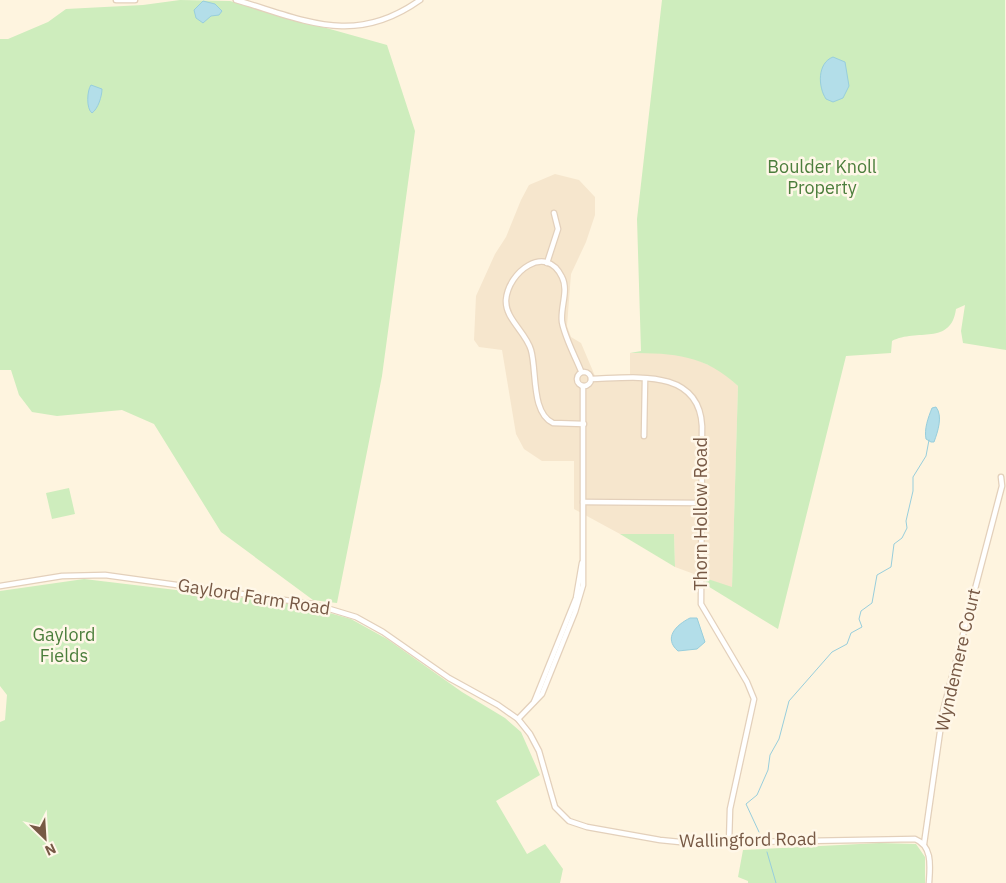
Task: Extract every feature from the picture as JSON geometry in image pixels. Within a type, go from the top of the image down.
[{"type":"street","points":[[116,0],[135,0]]},
{"type":"street","points":[[236,0],[315,23],[356,27],[388,18],[420,0]]},
{"type":"street","points":[[547,263],[558,229],[554,213]]},
{"type":"street","points":[[581,371],[562,322],[565,289],[563,278],[557,269],[547,263],[529,264],[519,271],[508,291],[507,308],[531,349],[539,406],[544,416],[554,423],[584,424]]},
{"type":"street","points":[[581,371],[588,372],[591,379],[588,385],[583,386]]},
{"type":"street","points":[[581,371],[576,378],[579,384],[583,386]]},
{"type":"street","name":"Thorn Hollow Road","points":[[591,379],[644,380],[679,384],[691,395],[699,407],[702,426],[700,503],[701,604],[747,682],[754,699],[730,809],[729,843]]},
{"type":"street","points":[[644,380],[644,436]]},
{"type":"street","points":[[518,719],[544,688],[580,598],[584,568],[583,386]]},
{"type":"street","name":"Wyndemere Court","points":[[924,844],[943,710],[1002,486],[1001,477]]},
{"type":"street","points":[[583,502],[700,503]]},
{"type":"street","name":"Gaylord Farm Road","points":[[0,586],[62,576],[93,574],[265,596],[327,607],[356,617],[383,632],[449,678],[498,705],[518,719],[530,734],[539,751],[549,792]]},
{"type":"street","name":"Wallingford Road","points":[[549,792],[555,807],[563,817],[588,827],[660,840],[729,843],[896,838],[914,839],[924,844]]},
{"type":"street","points":[[924,844],[930,858],[929,883]]},
{"type":"shaded area","points":[[555,174],[579,180],[595,197],[595,215],[586,242],[571,274],[567,326],[571,337],[581,343],[595,376],[630,374],[630,353],[661,353],[688,356],[722,371],[738,386],[732,588],[675,567],[674,534],[620,534],[574,509],[574,461],[542,461],[524,449],[516,434],[502,350],[479,347],[474,340],[476,296],[495,254],[506,237],[521,200],[529,185]]},
{"type":"green space","points":[[180,0],[230,1],[387,45],[415,131],[382,376],[337,603],[313,600],[221,532],[154,424],[122,410],[57,416],[32,412],[19,395],[11,370],[0,370],[0,39],[8,39],[48,22],[66,9],[143,5]]},
{"type":"green space","name":"Boulder Knoll Property","points":[[662,0],[1005,0],[1006,350],[963,343],[961,331],[965,305],[956,309],[953,320],[947,328],[940,332],[902,337],[892,341],[891,353],[846,356],[778,629],[706,585],[705,578],[732,587],[738,386],[713,368],[688,358],[675,355],[630,353],[641,351],[637,219]]},
{"type":"green space","points":[[69,488],[75,514],[52,519],[46,493]]},
{"type":"green space","points":[[620,534],[674,534],[675,567]]},
{"type":"green space","name":"Gaylord Fields","points":[[84,579],[301,605],[351,619],[387,639],[462,692],[505,718],[521,732],[540,775],[496,801],[527,854],[545,844],[563,869],[560,883],[0,883],[0,722],[5,720],[7,695],[0,686],[0,591]]},
{"type":"green space","points":[[879,843],[916,844],[925,857],[925,883],[748,883],[748,881],[738,877],[743,850]]},
{"type":"water","points":[[203,1],[215,4],[222,11],[219,15],[211,16],[203,23],[196,18],[194,10]]},
{"type":"water","points":[[833,57],[845,62],[849,86],[843,98],[833,102],[826,99],[823,94],[820,76],[824,64]]},
{"type":"water","points":[[91,85],[102,89],[99,102],[92,113],[89,108],[88,99]]},
{"type":"water","points":[[936,407],[939,415],[939,424],[934,442],[931,442],[926,439],[926,427],[932,408]]},
{"type":"water","points":[[690,618],[697,618],[705,642],[697,649],[678,651],[672,641],[673,632],[680,624]]},
{"type":"waterway","points":[[759,832],[746,804],[757,795],[768,770],[770,755],[779,739],[789,701],[832,652],[847,644],[851,633],[862,627],[859,619],[861,611],[872,603],[877,575],[891,567],[894,544],[902,538],[907,528],[906,521],[913,491],[913,477],[926,456],[929,440]]},
{"type":"waterway","points":[[767,852],[776,883]]}]
